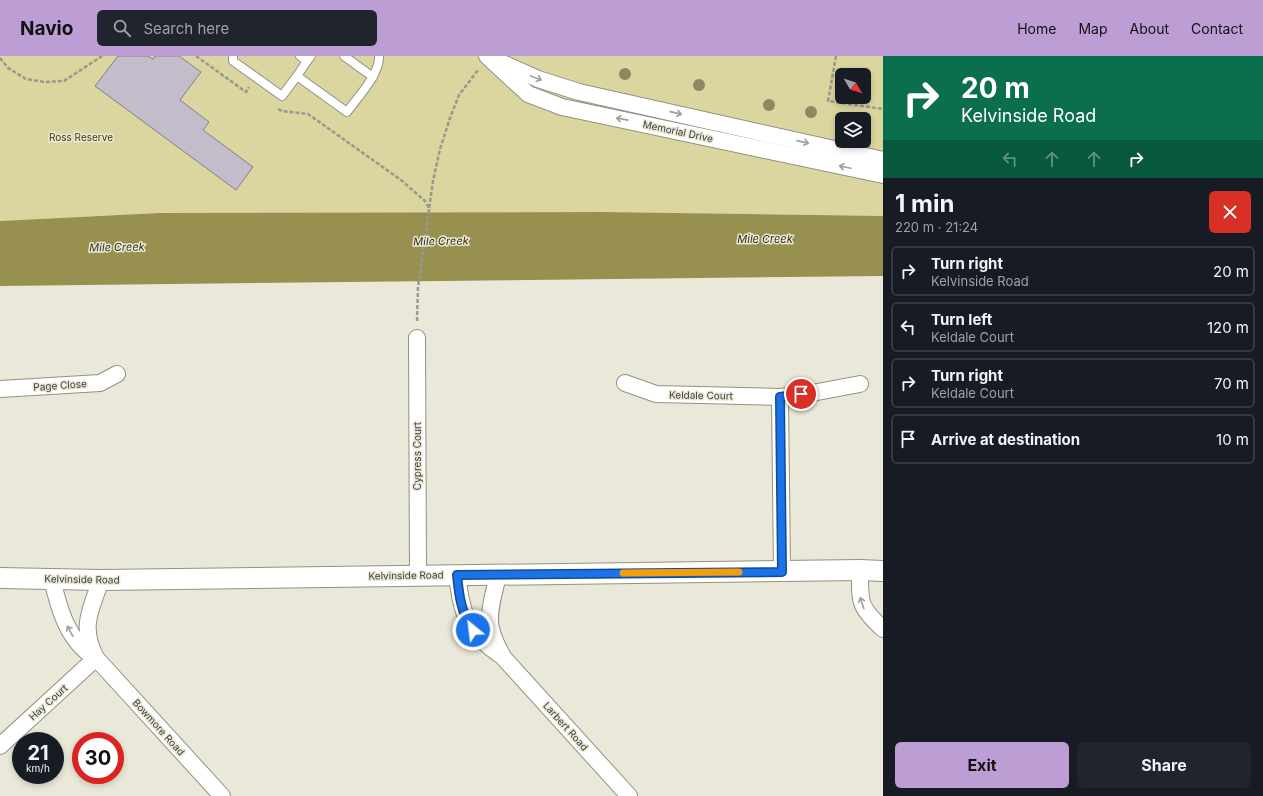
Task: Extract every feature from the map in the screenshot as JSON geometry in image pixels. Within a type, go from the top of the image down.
[{"type":"street","name":"Memorial Drive","points":[[488,56],[538,79],[579,92],[882,159]]},
{"type":"street","name":"Memorial Drive","points":[[488,56],[528,94],[562,107],[883,175]]},
{"type":"street","name":"Cypress Court","points":[[417,338],[418,575]]},
{"type":"street","name":"Page Close","points":[[0,389],[100,383],[117,374]]},
{"type":"street","name":"Keldale Court","points":[[625,383],[656,394],[780,397],[860,384]]},
{"type":"street","points":[[780,397],[782,572]]},
{"type":"street","points":[[860,570],[861,602],[868,614],[883,629]]},
{"type":"street","name":"Kelvinside Road","points":[[0,578],[101,580],[418,575],[883,571]]},
{"type":"street","name":"Larbert Road","points":[[457,575],[461,603],[467,621],[489,648],[502,656],[629,796]]},
{"type":"street","name":"Larbert Road","points":[[498,575],[490,613],[490,627],[502,656]]},
{"type":"street","name":"Bowmore Road","points":[[52,579],[61,613],[70,633],[86,652],[96,658]]},
{"type":"street","name":"Bowmore Road","points":[[101,580],[87,622],[90,646],[96,658],[222,796]]},
{"type":"street","name":"Hay Court","points":[[0,746],[96,658]]},
{"type":"lane","points":[[233,56],[233,61],[282,96],[309,59],[300,56]]},
{"type":"lane","points":[[344,56],[373,77]]},
{"type":"lane","points":[[297,76],[347,112],[373,77],[380,62],[379,56]]},
{"type":"path","points":[[0,58],[8,68],[26,79],[44,82],[64,81],[102,56]]},
{"type":"path","points":[[196,56],[246,92],[256,78]]},
{"type":"path","points":[[417,338],[418,287],[433,181],[440,149],[459,96],[488,56]]},
{"type":"path","points":[[836,56],[828,101],[883,109]]},
{"type":"path","points":[[249,87],[255,91]]},
{"type":"path","points":[[276,107],[282,111],[308,114],[368,155],[401,180],[425,201],[430,210]]},
{"type":"green space","name":"Ross Reserve","points":[[0,56],[883,56],[883,216],[604,212],[159,213],[0,221]]},
{"type":"water","name":"Mile Creek","points":[[604,212],[883,216],[883,276],[0,286],[0,221],[159,213]]},
{"type":"building","points":[[118,56],[148,56],[153,59],[155,56],[179,56],[201,72],[180,100],[209,122],[203,130],[253,167],[236,190],[95,86]]},
{"type":"slow traffic","points":[[623,573],[739,572]]},
{"type":"route","points":[[473,630],[467,621],[461,603],[457,575],[782,572],[780,397],[801,394]]}]
